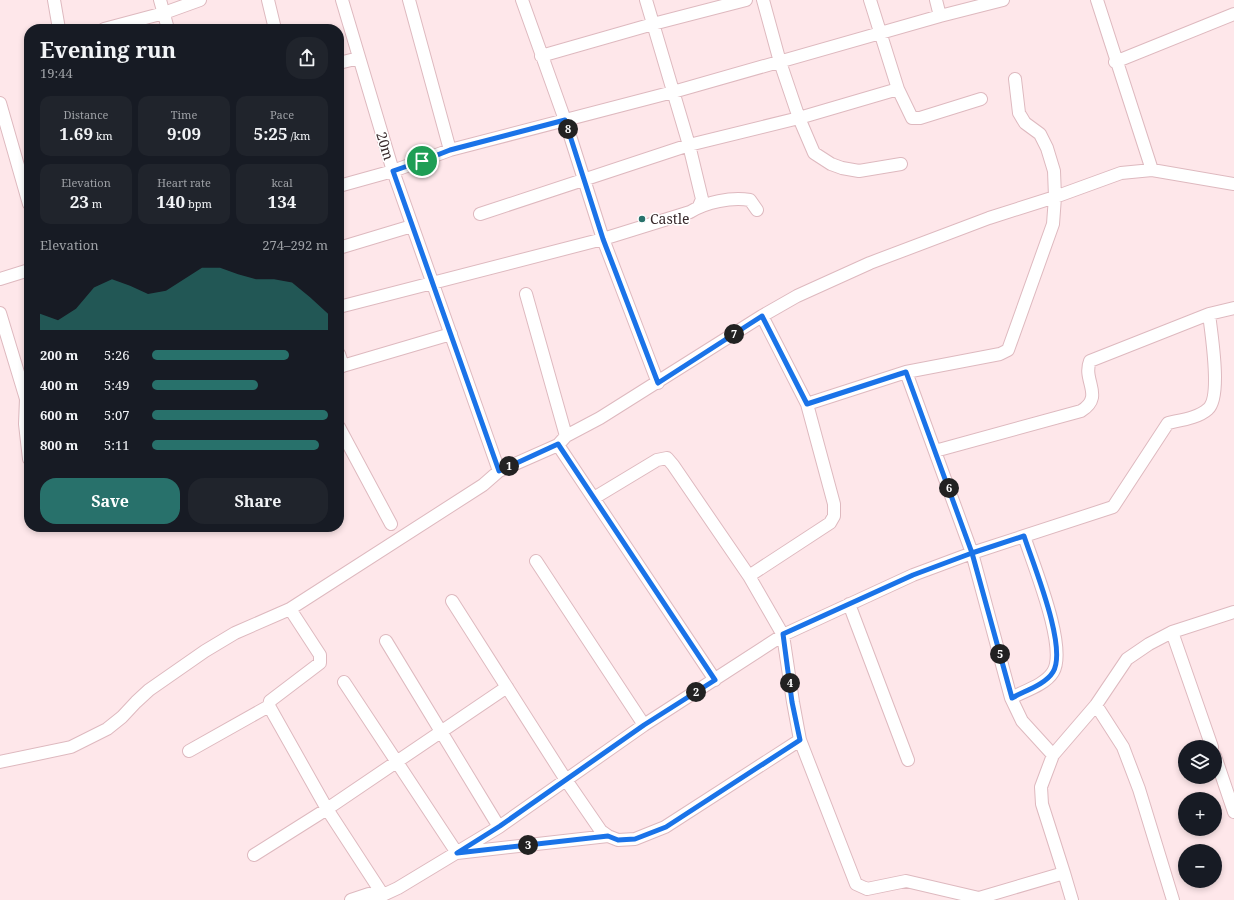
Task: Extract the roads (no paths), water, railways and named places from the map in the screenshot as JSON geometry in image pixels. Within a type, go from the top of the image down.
[{"type":"street","points":[[54,0],[58,24]]},
{"type":"street","points":[[160,0],[167,24]]},
{"type":"street","points":[[123,24],[164,13],[200,0]]},
{"type":"street","points":[[268,0],[274,24]]},
{"type":"street","name":"20m","points":[[342,0],[393,171],[499,471]]},
{"type":"street","points":[[409,0],[450,150]]},
{"type":"street","points":[[522,0],[565,120],[603,239],[658,383]]},
{"type":"street","points":[[646,0],[689,145],[702,199],[699,206]]},
{"type":"street","points":[[541,56],[653,24],[746,0]]},
{"type":"street","points":[[763,0],[780,62],[799,118],[814,153],[831,164],[842,168],[859,171],[901,164]]},
{"type":"street","points":[[870,0],[898,89],[912,118],[920,118],[981,99]]},
{"type":"street","points":[[936,0],[940,16]]},
{"type":"street","points":[[344,185],[393,171],[450,150],[673,92],[940,16],[1003,0]]},
{"type":"street","points":[[1097,0],[1152,170]]},
{"type":"street","points":[[1116,62],[1234,14]]},
{"type":"street","points":[[344,62],[359,58]]},
{"type":"street","points":[[807,404],[906,372],[1000,354],[1008,350],[1053,224],[1055,197],[1054,171],[1048,148],[1040,134],[1025,123],[1019,113],[1015,79]]},
{"type":"street","points":[[480,214],[689,145],[799,118],[898,89]]},
{"type":"street","points":[[0,103],[2,118],[23,162]]},
{"type":"street","points":[[0,762],[72,747],[112,725],[150,690],[205,651],[235,633],[290,609],[483,484],[499,471],[562,440],[600,418],[658,383],[762,316],[797,296],[870,263],[989,218],[1055,197],[1121,173],[1152,170],[1234,184]]},
{"type":"street","points":[[344,306],[603,239],[690,212],[699,206],[738,198],[750,200],[757,210]]},
{"type":"street","points":[[344,246],[412,226]]},
{"type":"street","points":[[0,279],[24,272]]},
{"type":"street","points":[[526,294],[562,440],[594,498],[715,680]]},
{"type":"street","points":[[935,451],[1081,411],[1089,406],[1093,398],[1087,368],[1090,361],[1209,314],[1234,308]]},
{"type":"street","points":[[0,313],[24,391]]},
{"type":"street","points":[[351,900],[369,894],[383,895],[398,888],[457,853],[500,826],[644,725],[715,680],[783,634],[913,575],[972,553],[1113,507],[1168,423],[1200,414],[1210,408],[1214,396],[1216,380],[1209,314]]},
{"type":"street","points":[[749,576],[830,523],[834,516],[834,504],[807,404],[762,316]]},
{"type":"street","points":[[344,365],[451,334]]},
{"type":"street","points":[[906,372],[972,553],[1012,698],[1022,721],[1053,755]]},
{"type":"street","points":[[344,436],[391,524]]},
{"type":"street","points":[[594,498],[657,460],[667,458],[673,464],[749,576],[783,634],[792,702],[800,740],[856,884],[867,889],[906,881],[979,898],[1064,873]]},
{"type":"street","points":[[1012,698],[1043,681],[1052,673],[1056,665],[1057,649],[1052,622],[1024,536]]},
{"type":"street","points":[[536,561],[644,725]]},
{"type":"street","points":[[452,600],[566,780],[601,831],[608,836],[618,840],[635,839],[666,827],[800,740]]},
{"type":"street","points":[[849,604],[908,760]]},
{"type":"street","points":[[189,751],[269,706],[270,701],[320,662],[320,655],[290,609]]},
{"type":"street","points":[[1072,900],[1042,804],[1040,787],[1053,755],[1096,705],[1127,659],[1149,644],[1172,632],[1234,612]]},
{"type":"street","points":[[1172,632],[1210,740]]},
{"type":"street","points":[[386,642],[500,826]]},
{"type":"street","points":[[344,682],[457,853]]},
{"type":"street","points":[[254,855],[327,809],[507,687]]},
{"type":"street","points":[[1096,705],[1123,747],[1142,796],[1173,900]]},
{"type":"street","points":[[269,706],[327,809],[383,895]]},
{"type":"street","points":[[1222,777],[1234,812]]},
{"type":"street","points":[[457,853],[608,836]]},
{"type":"place","name":"Castle","points":[[642,219]]}]
